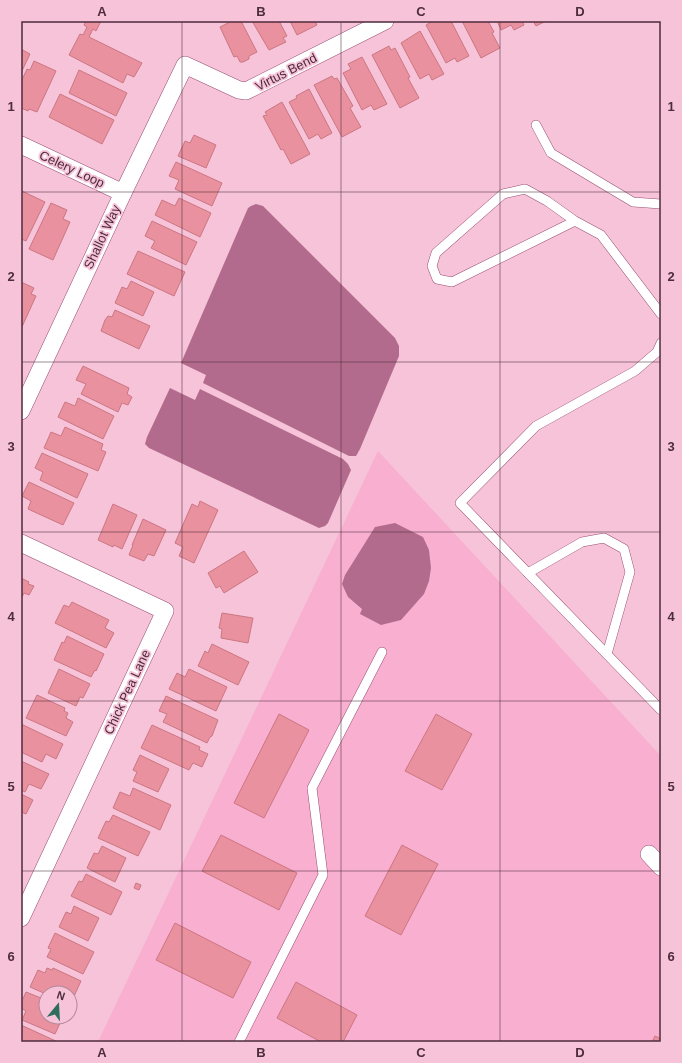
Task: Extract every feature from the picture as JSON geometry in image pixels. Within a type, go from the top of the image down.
[{"type":"street","name":"Virtus Bend","points":[[185,64],[246,92],[385,21]]},
{"type":"street","name":"Shallot Way","points":[[21,411],[26,387],[123,193],[185,64]]},
{"type":"street","name":"Celery Loop","points":[[21,145],[123,193]]},
{"type":"street","name":"Chick Pea Lane","points":[[21,543],[165,611],[21,918]]},
{"type":"street","points":[[649,854],[661,867]]},
{"type":"lane","points":[[536,125],[550,153],[633,202],[661,204]]},
{"type":"lane","points":[[575,221],[452,282],[437,279],[432,266],[436,253],[503,194],[525,189],[547,201],[575,221],[601,235],[661,314]]},
{"type":"lane","points":[[661,343],[657,352],[635,371],[536,426],[460,503],[661,710]]},
{"type":"lane","points":[[528,573],[582,542],[604,538],[624,549],[630,572],[607,654]]},
{"type":"lane","points":[[239,1042],[323,875],[312,788],[382,652]]},
{"type":"shaded area","points":[[256,204],[263,206],[395,338],[399,346],[399,356],[356,456],[349,456],[203,383],[206,375],[181,363],[248,208]]},
{"type":"shaded area","points":[[170,388],[195,400],[200,389],[343,459],[351,470],[328,523],[319,528],[149,448],[145,444],[147,437]]},
{"type":"shaded area","points":[[378,451],[661,756],[661,1042],[98,1042]]},
{"type":"shaded area","points":[[395,523],[423,537],[429,550],[431,568],[429,581],[424,594],[401,620],[381,625],[360,614],[362,609],[348,597],[342,584],[345,575],[375,527]]},
{"type":"building","points":[[86,21],[101,21],[96,31],[93,29],[89,37],[142,63],[134,77],[127,74],[123,83],[69,55],[80,34],[83,35],[87,27],[84,25]]},
{"type":"building","points":[[232,21],[241,21],[257,52],[249,56],[249,59],[243,62],[240,62],[237,56],[234,57],[220,27]]},
{"type":"building","points":[[252,21],[279,21],[287,36],[283,38],[286,42],[269,50]]},
{"type":"building","points":[[290,21],[315,21],[317,25],[297,35]]},
{"type":"building","points":[[433,21],[451,21],[469,56],[457,62],[455,58],[446,63],[426,25]]},
{"type":"building","points":[[462,21],[488,21],[494,32],[492,33],[500,48],[481,58]]},
{"type":"building","points":[[497,21],[522,21],[524,25],[514,30],[511,25],[501,30]]},
{"type":"building","points":[[533,21],[546,21],[536,26]]},
{"type":"building","points":[[420,31],[444,74],[432,80],[429,74],[420,79],[401,43]]},
{"type":"building","points":[[389,46],[391,50],[395,48],[410,77],[408,78],[419,98],[400,108],[372,55]]},
{"type":"building","points":[[21,49],[30,54],[21,73]]},
{"type":"building","points":[[362,57],[387,104],[374,110],[371,105],[362,110],[343,73],[351,69],[348,64]]},
{"type":"building","points":[[34,61],[56,71],[37,112],[29,109],[28,111],[21,108],[21,82],[27,69],[30,70]]},
{"type":"building","points":[[79,70],[127,93],[116,116],[69,93]]},
{"type":"building","points":[[332,76],[334,79],[337,78],[353,106],[350,108],[361,127],[342,137],[314,85]]},
{"type":"building","points":[[309,89],[332,133],[321,139],[318,134],[309,139],[289,102],[297,98],[296,96]]},
{"type":"building","points":[[60,94],[114,120],[102,144],[49,117]]},
{"type":"building","points":[[282,102],[310,154],[291,164],[283,149],[281,150],[263,116],[267,115],[265,112]]},
{"type":"building","points":[[194,135],[216,145],[206,168],[178,156],[185,141],[190,143]]},
{"type":"building","points":[[176,162],[222,183],[212,206],[175,189],[179,180],[169,176]]},
{"type":"building","points":[[22,191],[45,202],[26,241],[21,239]]},
{"type":"building","points":[[179,198],[211,213],[200,237],[155,215],[162,200],[175,206]]},
{"type":"building","points":[[51,203],[67,210],[63,219],[70,222],[53,260],[29,249]]},
{"type":"building","points":[[152,221],[197,242],[186,265],[151,248],[155,241],[145,236]]},
{"type":"building","points":[[138,251],[185,272],[174,296],[127,274]]},
{"type":"building","points":[[131,281],[154,292],[143,316],[115,303],[122,287],[127,289]]},
{"type":"building","points":[[21,282],[34,288],[31,294],[36,296],[21,329]]},
{"type":"building","points":[[115,310],[150,326],[139,349],[101,331],[105,320],[108,316],[112,317]]},
{"type":"building","points":[[83,366],[129,388],[127,394],[132,397],[128,405],[122,403],[118,412],[81,394],[86,384],[76,380]]},
{"type":"building","points":[[78,398],[114,416],[103,439],[58,417],[65,402],[75,406]]},
{"type":"building","points":[[65,427],[103,444],[101,450],[106,452],[98,471],[44,448],[51,432],[61,436]]},
{"type":"building","points":[[42,453],[88,474],[77,498],[40,480],[43,472],[35,468]]},
{"type":"building","points":[[29,482],[74,503],[63,525],[28,509],[31,501],[22,496]]},
{"type":"building","points":[[200,501],[218,510],[194,563],[179,556],[183,547],[175,543],[192,504],[198,507]]},
{"type":"building","points":[[113,504],[137,515],[122,549],[114,545],[113,547],[98,540]]},
{"type":"building","points":[[143,519],[166,530],[154,556],[148,554],[144,561],[129,555]]},
{"type":"building","points":[[244,551],[258,572],[224,593],[220,586],[216,588],[208,573]]},
{"type":"building","points":[[21,578],[29,582],[28,584],[34,586],[29,595],[24,593],[21,599]]},
{"type":"building","points":[[72,602],[109,620],[105,628],[114,633],[106,648],[55,623],[64,605],[69,607]]},
{"type":"building","points":[[222,613],[253,618],[248,643],[221,638],[222,629],[219,628]]},
{"type":"building","points":[[67,636],[104,654],[96,671],[95,670],[91,677],[54,660],[62,642],[64,643]]},
{"type":"building","points":[[212,644],[249,662],[238,685],[198,666],[205,651],[208,653]]},
{"type":"building","points":[[59,669],[90,684],[83,698],[80,697],[76,706],[48,693]]},
{"type":"building","points":[[189,669],[227,687],[216,711],[169,689],[177,673],[185,677]]},
{"type":"building","points":[[37,695],[65,708],[64,711],[68,713],[66,718],[73,722],[66,736],[26,718]]},
{"type":"building","points":[[166,696],[218,720],[212,736],[207,743],[163,722],[167,714],[159,711]]},
{"type":"building","points":[[279,714],[309,730],[264,818],[234,803]]},
{"type":"building","points":[[436,714],[472,734],[442,790],[405,771]]},
{"type":"building","points":[[21,724],[63,744],[56,759],[46,754],[42,762],[21,752]]},
{"type":"building","points":[[152,725],[200,747],[199,750],[208,754],[202,767],[193,763],[189,770],[141,748]]},
{"type":"building","points":[[140,755],[169,769],[158,792],[133,781],[137,772],[133,770]]},
{"type":"building","points":[[21,761],[49,774],[41,789],[29,784],[25,792],[21,790]]},
{"type":"building","points":[[133,788],[171,805],[160,830],[113,808],[120,792],[130,796]]},
{"type":"building","points":[[21,794],[33,800],[26,814],[21,812]]},
{"type":"building","points":[[113,815],[150,832],[138,856],[98,838],[106,821],[109,822]]},
{"type":"building","points":[[221,835],[297,873],[279,910],[202,871]]},
{"type":"building","points":[[402,845],[438,864],[401,935],[365,916]]},
{"type":"building","points":[[102,846],[126,858],[115,882],[87,868],[94,853],[98,854]]},
{"type":"building","points":[[86,874],[122,892],[111,915],[71,896],[79,881],[82,882]]},
{"type":"building","points":[[136,883],[141,885],[139,890],[134,888]]},
{"type":"building","points":[[74,906],[99,918],[88,941],[59,927],[66,912],[71,914]]},
{"type":"building","points":[[175,923],[251,962],[233,998],[156,960]]},
{"type":"building","points":[[55,933],[94,952],[83,974],[47,957],[51,949],[48,948]]},
{"type":"building","points":[[47,968],[52,970],[53,968],[81,981],[78,988],[78,985],[38,985],[38,990],[30,987],[38,970],[45,973]]},
{"type":"building","points":[[296,982],[357,1015],[343,1042],[321,1042],[277,1018]]},
{"type":"building","points":[[26,992],[38,997],[38,1025],[59,1025],[55,1034],[22,1020],[26,1011],[21,1008],[21,1003]]},
{"type":"building","points":[[21,1025],[58,1042],[21,1042]]},
{"type":"building","points":[[655,1036],[661,1039],[661,1042],[652,1042]]}]
